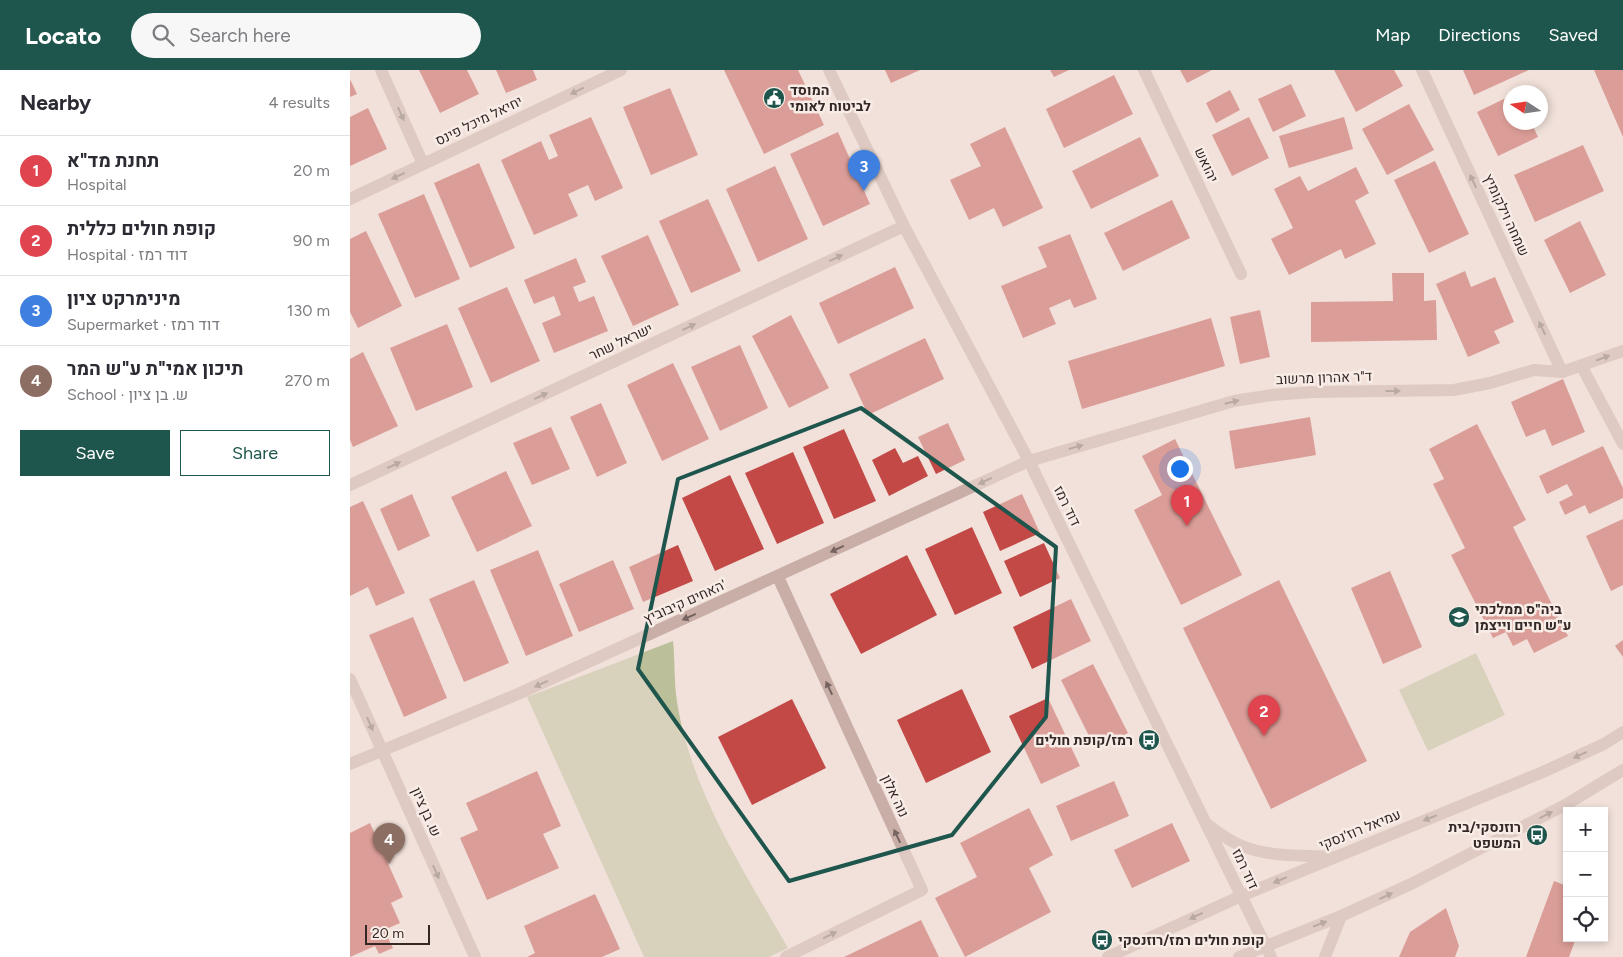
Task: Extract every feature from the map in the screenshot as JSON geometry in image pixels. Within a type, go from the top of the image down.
[{"type":"street","points":[[381,70],[423,164]]},
{"type":"street","name":"יחיאל מיכל פינס","points":[[350,199],[621,70]]},
{"type":"street","name":"דוד רמז","points":[[829,70],[904,226],[1029,461],[1269,952]]},
{"type":"street","name":"יהואש","points":[[1144,70],[1241,274]]},
{"type":"street","name":"שמחה וילקומיץ","points":[[1422,70],[1562,372]]},
{"type":"street","name":"ישראל שחר","points":[[350,485],[904,226]]},
{"type":"street","name":"ד\"ר אהרון מרשוב","points":[[1029,461],[1234,401],[1263,396],[1314,392],[1454,390],[1490,383],[1534,370],[1562,372],[1582,367],[1623,351]]},
{"type":"street","points":[[1582,367],[1623,444]]},
{"type":"street","name":"האחים קיבוביץ'","points":[[350,764],[518,694],[1029,461]]},
{"type":"street","name":"נוה אלון","points":[[778,577],[922,890],[786,957]]},
{"type":"street","name":"ש. בן ציון","points":[[350,679],[475,957]]},
{"type":"street","name":"עמיאל רוז'נסקי","points":[[1108,957],[1241,896],[1543,772],[1604,744],[1623,732]]},
{"type":"street","points":[[1239,957],[1269,952],[1484,847],[1620,774]]},
{"type":"street","points":[[1208,825],[1224,837],[1242,846],[1256,850],[1280,854],[1334,857]]},
{"type":"street","points":[[1325,957],[1341,916]]},
{"type":"highlighted area","points":[[861,408],[1056,547],[1046,717],[952,835],[789,881],[638,669],[678,479]]},
{"type":"green space","points":[[673,641],[677,702],[684,735],[694,767],[707,799],[737,860],[788,948],[769,957],[644,957],[527,697]]},
{"type":"green space","points":[[1476,653],[1505,715],[1428,751],[1399,690]]},
{"type":"building","points":[[419,70],[467,70],[479,94],[440,113]]},
{"type":"building","points":[[496,70],[533,70],[537,80],[506,93]]},
{"type":"building","name":"המוסד לביטוח לאומי","points":[[724,70],[798,70],[824,125],[764,154]]},
{"type":"building","points":[[885,70],[920,70],[891,83]]},
{"type":"building","points":[[1050,70],[1069,70],[1054,77]]},
{"type":"building","points":[[1180,70],[1212,70],[1187,83]]},
{"type":"building","points":[[1334,70],[1394,70],[1403,86],[1356,112]]},
{"type":"building","points":[[1463,70],[1529,70],[1474,95]]},
{"type":"building","points":[[1594,70],[1623,70],[1623,137]]},
{"type":"building","points":[[1114,75],[1133,114],[1064,148],[1046,109]]},
{"type":"building","points":[[350,79],[357,94],[350,97]]},
{"type":"building","points":[[1291,84],[1306,116],[1273,132],[1258,99]]},
{"type":"building","points":[[670,88],[698,155],[651,175],[623,107]]},
{"type":"building","points":[[1230,90],[1240,110],[1216,123],[1206,103]]},
{"type":"building","points":[[1503,99],[1503,130],[1535,130],[1538,137],[1498,156],[1477,112]]},
{"type":"building","points":[[1409,104],[1434,150],[1387,175],[1362,129]]},
{"type":"building","points":[[368,108],[387,149],[350,166],[350,117]]},
{"type":"building","points":[[591,117],[623,188],[595,201],[588,185],[568,194],[578,216],[534,235],[501,160],[541,141],[549,160],[558,156],[549,135]]},
{"type":"building","points":[[1249,117],[1269,158],[1232,176],[1212,135]]},
{"type":"building","points":[[1344,117],[1353,149],[1289,168],[1279,136]]},
{"type":"building","points":[[1005,127],[1043,208],[1003,227],[994,208],[969,220],[950,180],[981,166],[970,144]]},
{"type":"building","points":[[838,132],[870,204],[823,226],[790,154]]},
{"type":"building","points":[[1140,137],[1159,176],[1091,209],[1072,171]]},
{"type":"building","points":[[1583,145],[1604,191],[1535,222],[1514,175]]},
{"type":"building","points":[[1435,161],[1469,234],[1429,253],[1394,180]]},
{"type":"building","points":[[479,163],[515,248],[470,268],[434,183]]},
{"type":"building","points":[[775,166],[808,239],[758,262],[726,189]]},
{"type":"building","points":[[1356,167],[1369,193],[1355,201],[1376,244],[1345,259],[1341,249],[1289,275],[1271,239],[1293,228],[1274,189],[1300,176],[1308,191]]},
{"type":"building","points":[[424,194],[460,279],[415,298],[378,214]]},
{"type":"building","points":[[708,199],[741,271],[691,293],[659,221]]},
{"type":"building","points":[[1172,200],[1190,238],[1123,271],[1104,233]]},
{"type":"building","points":[[1580,221],[1606,275],[1570,293],[1544,240]]},
{"type":"building","points":[[366,231],[402,306],[358,328],[350,312],[350,239]]},
{"type":"building","points":[[1070,234],[1097,299],[1074,308],[1070,299],[1049,308],[1056,324],[1023,338],[1001,286],[1047,267],[1038,247]]},
{"type":"building","points":[[648,235],[679,305],[633,326],[601,256]]},
{"type":"building","points":[[576,258],[586,282],[573,287],[579,302],[594,296],[608,331],[554,353],[542,323],[561,315],[554,296],[534,304],[524,280]]},
{"type":"building","points":[[895,267],[914,308],[838,344],[819,303]]},
{"type":"building","points":[[1465,271],[1471,287],[1495,277],[1514,322],[1494,331],[1500,343],[1468,357],[1436,284]]},
{"type":"building","points":[[1392,273],[1424,273],[1424,301],[1436,300],[1437,340],[1311,342],[1311,302],[1393,301]]},
{"type":"building","points":[[507,287],[540,361],[491,383],[458,308]]},
{"type":"building","points":[[1260,310],[1270,357],[1240,364],[1230,317]]},
{"type":"building","points":[[791,315],[829,388],[789,408],[752,336]]},
{"type":"building","points":[[1211,318],[1225,366],[1082,409],[1068,361]]},
{"type":"building","points":[[447,324],[473,387],[416,411],[390,348]]},
{"type":"building","points":[[925,338],[944,379],[868,415],[849,374]]},
{"type":"building","points":[[740,345],[768,408],[720,431],[691,367]]},
{"type":"building","points":[[363,352],[398,426],[353,447],[350,440],[350,359]]},
{"type":"building","points":[[673,363],[709,439],[662,461],[627,385]]},
{"type":"building","points":[[1563,379],[1585,432],[1552,446],[1545,429],[1526,437],[1511,402]]},
{"type":"building","points":[[601,403],[627,463],[597,477],[570,417]]},
{"type":"building","points":[[1310,417],[1316,455],[1235,469],[1229,431]]},
{"type":"building","points":[[948,423],[965,460],[936,474],[918,437]]},
{"type":"building","points":[[1477,424],[1526,520],[1513,527],[1568,636],[1534,653],[1527,639],[1513,646],[1506,632],[1493,638],[1451,555],[1465,548],[1433,484],[1444,479],[1429,449]]},
{"type":"building","points":[[551,427],[570,469],[532,485],[513,443]]},
{"type":"building","points":[[844,429],[876,501],[834,519],[803,447]]},
{"type":"building","points":[[1175,439],[1242,575],[1181,605],[1134,510],[1162,495],[1142,456]]},
{"type":"building","points":[[1603,446],[1623,488],[1623,498],[1589,514],[1585,505],[1565,515],[1559,502],[1573,495],[1567,484],[1547,494],[1539,476]]},
{"type":"building","points":[[895,448],[903,463],[918,456],[928,476],[889,496],[872,460]]},
{"type":"building","points":[[793,452],[824,523],[777,544],[745,473]]},
{"type":"building","points":[[506,471],[532,526],[477,552],[451,497]]},
{"type":"building","points":[[730,475],[764,549],[715,571],[682,498]]},
{"type":"building","points":[[412,494],[430,536],[398,551],[380,509]]},
{"type":"building","points":[[1022,494],[1040,533],[1000,551],[983,512]]},
{"type":"building","points":[[363,501],[405,593],[376,606],[368,587],[350,596],[350,507]]},
{"type":"building","points":[[1623,519],[1623,585],[1611,591],[1586,536]]},
{"type":"building","points":[[972,527],[1002,593],[955,615],[925,549]]},
{"type":"building","points":[[1044,543],[1060,578],[1020,597],[1004,561]]},
{"type":"building","points":[[678,545],[693,581],[643,602],[629,567]]},
{"type":"building","points":[[538,550],[573,636],[526,656],[490,570]]},
{"type":"building","points":[[907,555],[937,615],[861,654],[830,594]]},
{"type":"building","points":[[613,560],[634,609],[579,632],[559,584]]},
{"type":"building","points":[[1390,571],[1422,647],[1383,664],[1351,588]]},
{"type":"building","points":[[474,580],[509,663],[464,682],[429,599]]},
{"type":"building","points":[[1279,580],[1367,761],[1271,809],[1183,628]]},
{"type":"building","points":[[1071,599],[1091,641],[1032,669],[1013,627]]},
{"type":"building","points":[[413,617],[447,698],[404,717],[369,635]]},
{"type":"building","points":[[1623,640],[1623,657],[1615,646]]},
{"type":"building","points":[[1093,664],[1128,733],[1096,750],[1061,680]]},
{"type":"building","points":[[962,689],[991,752],[926,783],[897,720]]},
{"type":"building","points":[[1048,698],[1080,766],[1041,784],[1009,716]]},
{"type":"building","points":[[792,699],[826,768],[752,805],[718,737]]},
{"type":"building","points":[[537,771],[561,826],[543,834],[559,868],[487,900],[460,838],[478,830],[466,803]]},
{"type":"building","points":[[1114,781],[1129,816],[1071,841],[1056,806]]},
{"type":"building","points":[[1029,808],[1053,855],[1029,868],[1051,912],[965,957],[935,898],[977,877],[960,843]]},
{"type":"building","points":[[370,823],[403,897],[391,903],[400,923],[384,930],[393,948],[379,954],[375,946],[350,957],[350,833]]},
{"type":"building","points":[[1172,823],[1190,861],[1132,888],[1114,850]]},
{"type":"building","points":[[1554,881],[1563,884],[1563,942],[1575,942],[1569,957],[1526,957]]},
{"type":"building","points":[[595,894],[620,949],[602,957],[527,957],[535,953],[524,926]]},
{"type":"building","points":[[1446,908],[1459,946],[1455,957],[1399,957],[1410,932]]},
{"type":"building","points":[[921,920],[939,957],[844,957],[898,931]]},
{"type":"place","name":"המוסד לביטוח לאומי","points":[[774,98]]},
{"type":"place","name":"מינימרקט ציון","points":[[864,191]]},
{"type":"place","name":"תחנת מד\"א","points":[[1187,526]]},
{"type":"place","name":"ביה\"ס ממלכתי ע\"ש חיים וייצמן","points":[[1459,617]]},
{"type":"place","name":"קופת חולים כללית","points":[[1264,736]]},
{"type":"place","name":"רמז/קופת חולים","points":[[1149,740]]},
{"type":"place","name":"רוזנסקי/בית המשפט","points":[[1537,835]]},
{"type":"place","name":"תיכון אמי\"ת ע\"ש המר","points":[[389,864]]},
{"type":"place","name":"קופת חולים רמז/רוזנסקי","points":[[1102,940]]}]
